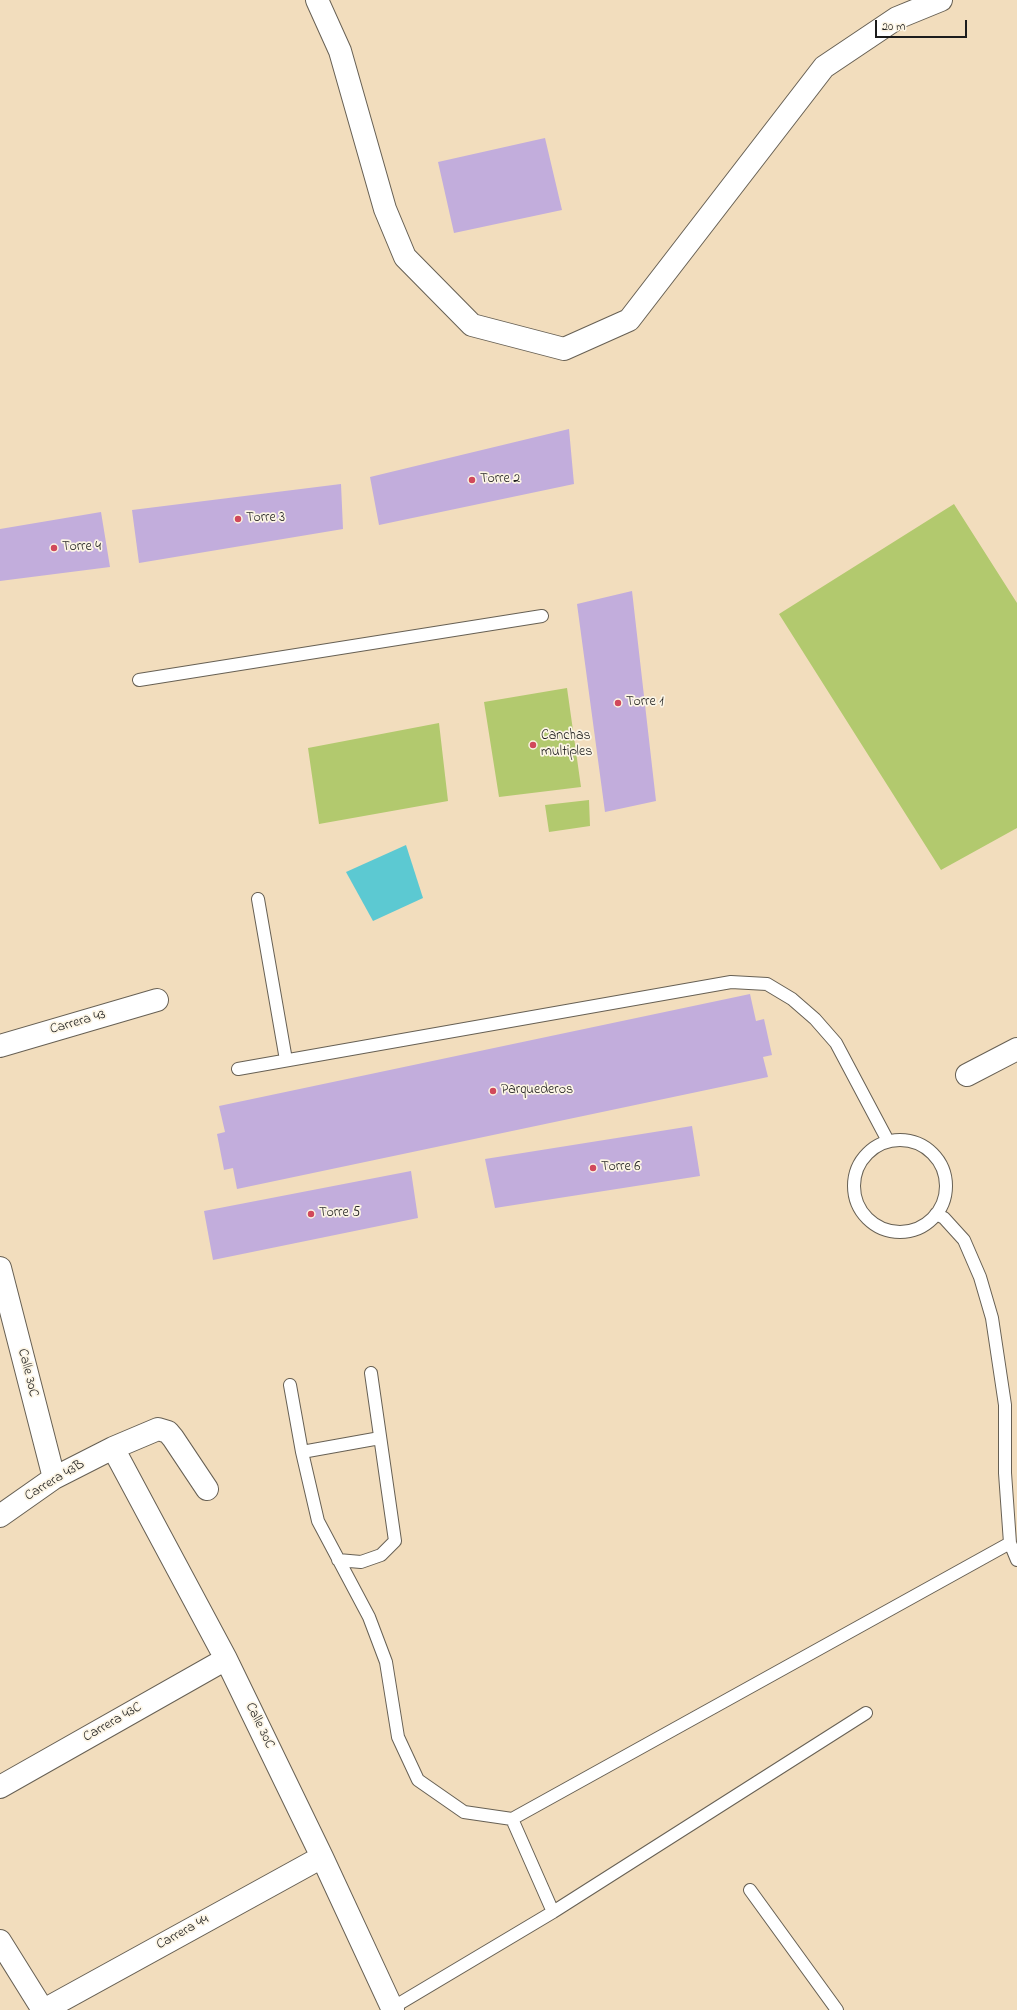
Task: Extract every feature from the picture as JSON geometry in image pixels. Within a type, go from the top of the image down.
[{"type":"street","points":[[317,0],[340,51],[385,209],[405,257],[472,324],[564,350],[629,320],[824,67],[897,18],[941,0]]},
{"type":"street","name":"Carrera 43","points":[[0,1046],[157,1000]]},
{"type":"street","points":[[967,1075],[1017,1049]]},
{"type":"street","name":"Calle 30C","points":[[0,1268],[54,1478]]},
{"type":"street","name":"Carrera 43B","points":[[0,1516],[54,1478],[113,1448],[158,1429],[168,1432],[207,1489]]},
{"type":"street","name":"Calle 30C","points":[[113,1448],[226,1659],[322,1856],[392,2009]]},
{"type":"street","name":"Carrera 43C","points":[[0,1787],[226,1659]]},
{"type":"street","name":"Carrera 44","points":[[44,2010],[322,1856]]},
{"type":"street","points":[[0,1941],[44,2010]]},
{"type":"lane","points":[[139,680],[542,616]]},
{"type":"lane","points":[[258,899],[286,1060]]},
{"type":"lane","points":[[238,1069],[731,982],[767,984],[792,999],[815,1019],[836,1043],[888,1141]]},
{"type":"lane","points":[[904,1140],[920,1145],[936,1159],[942,1168],[946,1184],[944,1199],[936,1214],[925,1225],[911,1231],[894,1232],[879,1228],[866,1218],[857,1205],[854,1189],[855,1173],[862,1159],[874,1148],[888,1141],[904,1140]]},
{"type":"lane","points":[[936,1214],[944,1218],[964,1240],[980,1277],[992,1318],[1005,1405],[1004,1473],[1010,1543],[1017,1560]]},
{"type":"lane","points":[[338,1560],[362,1562],[381,1555],[395,1541],[370,1373]]},
{"type":"lane","points":[[290,1385],[302,1452],[318,1521],[369,1618],[386,1662],[398,1737],[418,1780],[464,1812],[512,1819],[1010,1543]]},
{"type":"lane","points":[[302,1452],[380,1438]]},
{"type":"lane","points":[[392,2009],[553,1912],[866,1713]]},
{"type":"lane","points":[[512,1819],[553,1912]]},
{"type":"lane","points":[[750,1890],[837,2010]]},
{"type":"green space","points":[[954,504],[1017,603],[1017,828],[941,870],[779,614]]},
{"type":"green space","name":"Canchas multiples","points":[[567,688],[581,787],[499,797],[484,702]]},
{"type":"green space","points":[[439,723],[448,801],[319,824],[308,748]]},
{"type":"green space","points":[[589,800],[590,826],[549,832],[545,805]]},
{"type":"water","points":[[406,845],[423,898],[373,921],[346,872]]},
{"type":"building","points":[[545,138],[562,210],[454,233],[438,162]]},
{"type":"building","name":"Torre 2","points":[[569,429],[574,484],[379,525],[370,477]]},
{"type":"building","name":"Torre 3","points":[[341,484],[343,529],[139,563],[132,510]]},
{"type":"building","name":"Torre 4","points":[[101,512],[110,567],[0,581],[0,529]]},
{"type":"building","name":"Torre 1","points":[[632,591],[656,801],[605,812],[577,604]]},
{"type":"building","name":"Parquederos","points":[[750,994],[756,1021],[764,1019],[772,1055],[763,1057],[768,1077],[237,1189],[233,1168],[224,1170],[217,1134],[225,1132],[219,1106]]},
{"type":"building","name":"Torre 6","points":[[692,1126],[700,1176],[495,1208],[485,1159]]},
{"type":"building","name":"Torre 5","points":[[411,1171],[418,1218],[213,1260],[204,1211]]},
{"type":"place","name":"Torre 2","points":[[472,480]]},
{"type":"place","name":"Torre 3","points":[[238,519]]},
{"type":"place","name":"Torre 4","points":[[54,548]]},
{"type":"place","name":"Torre 1","points":[[618,703]]},
{"type":"place","name":"Canchas multiples","points":[[533,745]]},
{"type":"place","name":"Parquederos","points":[[493,1091]]},
{"type":"place","name":"Torre 6","points":[[593,1168]]},
{"type":"place","name":"Torre 5","points":[[311,1214]]}]
